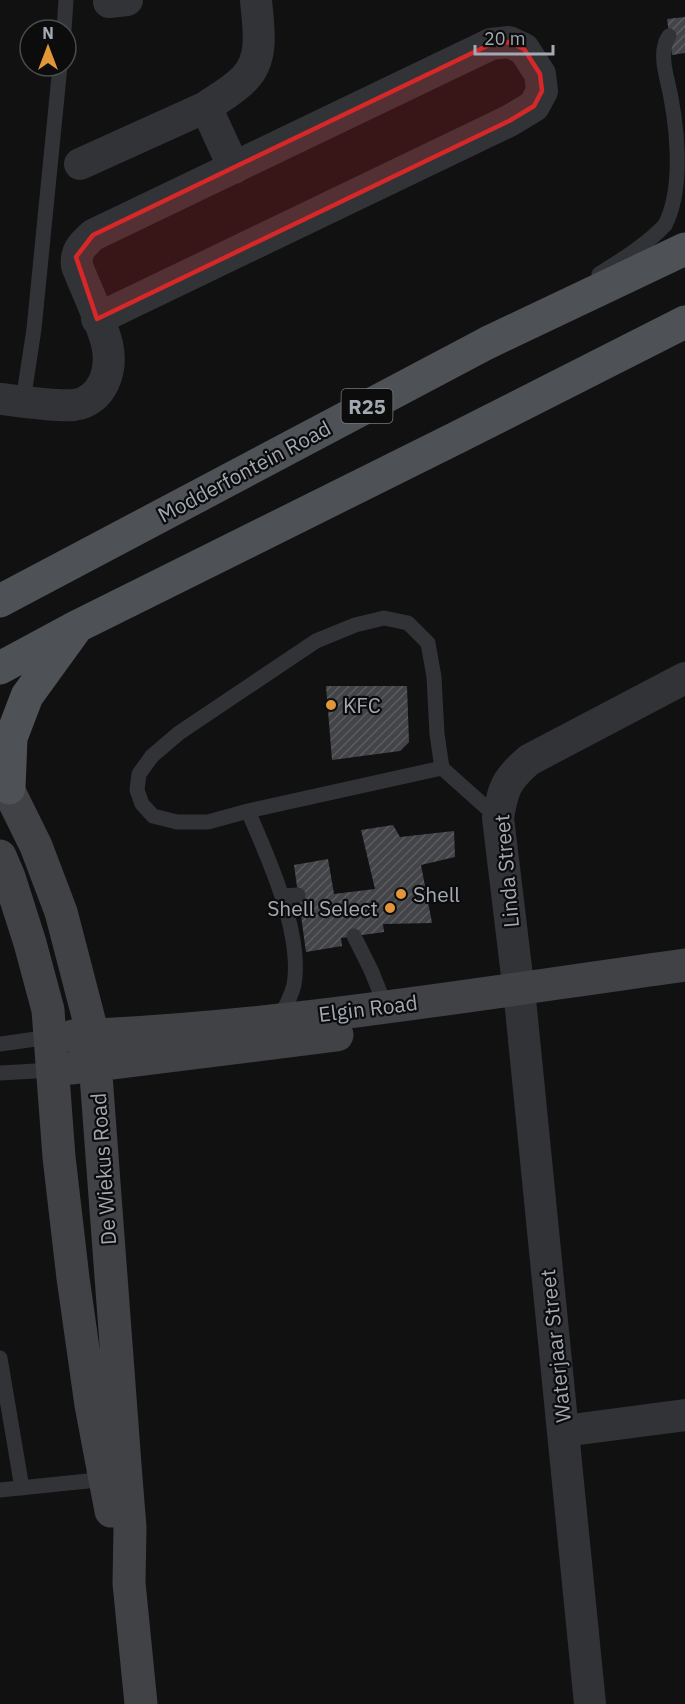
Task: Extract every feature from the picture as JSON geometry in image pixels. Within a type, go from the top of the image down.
[{"type":"main road","name":"Modderfontein Road","points":[[0,602],[487,343],[685,249]]},
{"type":"main road","points":[[0,668],[76,627],[685,322]]},
{"type":"main road","points":[[0,573],[53,572]]},
{"type":"main road","points":[[4,780],[11,738],[27,696],[76,627]]},
{"type":"street","points":[[80,164],[207,107],[246,78],[257,57],[259,35],[256,0]]},
{"type":"street","points":[[12,400],[73,405],[90,401],[102,388],[107,371],[107,345],[97,320],[77,266],[75,257],[81,245],[93,235],[491,44],[509,42],[524,49],[540,74],[542,92],[534,106],[509,121],[97,320]]},
{"type":"street","points":[[207,107],[234,168]]},
{"type":"street","name":"Linda Street","points":[[520,998],[498,818],[502,792],[513,773],[529,760],[685,678]]},
{"type":"street","name":"De Wiekus Road","points":[[4,780],[36,846],[61,912],[94,1051],[116,1479],[141,1704]]},
{"type":"street","name":"De Wiekus Road","points":[[0,856],[30,943],[48,1011],[59,1157],[91,1405],[116,1479]]},
{"type":"street","name":"Elgin Road","points":[[50,1037],[94,1051],[520,998],[685,965]]},
{"type":"street","name":"Elgin Road","points":[[53,1070],[94,1051],[160,1032],[386,1007],[685,985]]},
{"type":"street","name":"Waterjaar Street","points":[[520,998],[591,1704]]},
{"type":"street","points":[[564,1431],[685,1415]]},
{"type":"lane","points":[[64,18],[66,0]]},
{"type":"lane","points":[[487,343],[635,252],[667,223],[677,204],[683,180],[679,128],[664,66],[663,51],[669,36]]},
{"type":"lane","points":[[12,400],[34,329],[59,78]]},
{"type":"lane","points":[[442,768],[208,822],[177,822],[153,816],[142,804],[137,790],[139,774],[152,756],[189,727],[316,641],[364,622],[384,618],[408,623],[428,643],[434,677],[437,734],[442,768],[498,818]]},
{"type":"lane","points":[[248,811],[282,896],[293,944],[296,965],[294,984],[290,999],[279,1019]]},
{"type":"lane","points":[[282,896],[298,895]]},
{"type":"lane","points":[[354,936],[386,1007]]},
{"type":"lane","points":[[0,1044],[50,1037]]},
{"type":"lane","points":[[0,1072],[53,1070]]},
{"type":"lane","points":[[0,1358],[22,1488]]},
{"type":"lane","points":[[2,1489],[116,1479]]},
{"type":"highlighted area","points":[[509,42],[524,49],[540,74],[542,91],[534,106],[509,121],[97,319],[76,257],[93,235],[491,44]]},
{"type":"building","points":[[685,17],[685,53],[672,55],[667,19]]},
{"type":"building","points":[[326,686],[407,686],[409,742],[400,751],[332,760]]},
{"type":"building","points":[[393,825],[400,837],[454,831],[455,857],[421,865],[432,923],[383,924],[384,932],[341,938],[342,946],[306,952],[294,865],[328,859],[334,894],[375,889],[361,830]]},
{"type":"place","name":"KFC","points":[[331,705]]},
{"type":"place","name":"Shell","points":[[401,894]]},
{"type":"place","name":"Shell Select","points":[[390,908]]}]
